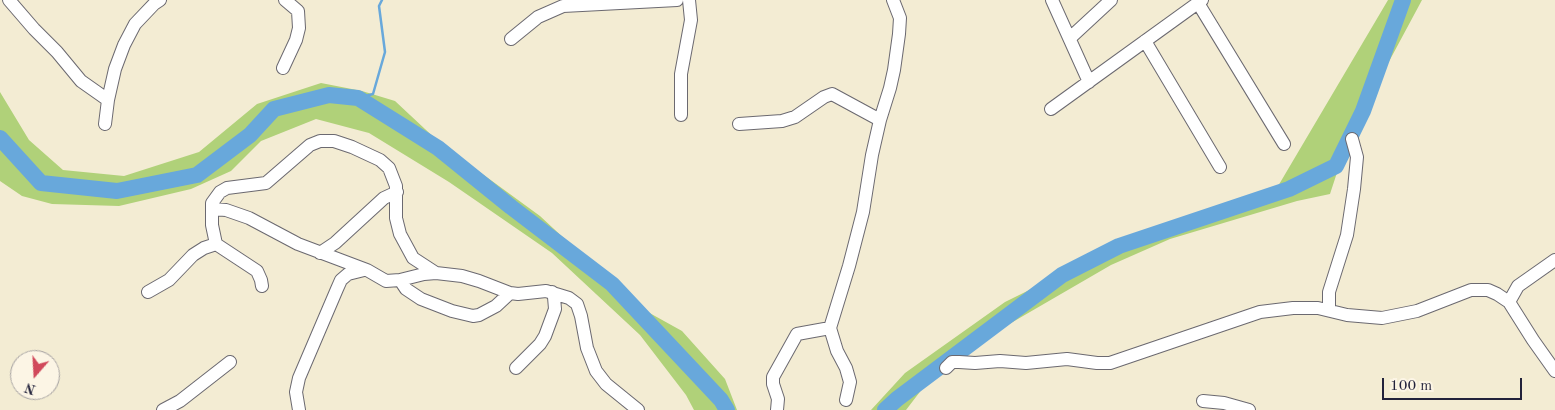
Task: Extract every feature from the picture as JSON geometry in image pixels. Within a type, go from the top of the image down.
[{"type":"street","points":[[9,0],[34,29],[58,52],[81,81],[108,100]]},
{"type":"street","points":[[105,124],[115,69],[135,24],[160,0]]},
{"type":"street","points":[[283,68],[296,40],[299,28],[298,11],[285,0]]},
{"type":"street","points":[[511,39],[538,18],[563,6],[676,0]]},
{"type":"street","points":[[680,115],[681,74],[690,20],[689,0]]},
{"type":"street","points":[[846,400],[850,382],[830,328],[863,212],[872,155],[890,88],[900,18],[893,0]]},
{"type":"street","points":[[1052,0],[1089,82]]},
{"type":"street","points":[[1070,38],[1111,0]]},
{"type":"street","points":[[1051,109],[1200,1],[1284,144]]},
{"type":"street","points":[[1145,41],[1220,167]]},
{"type":"street","points":[[739,124],[782,121],[795,117],[824,97],[832,94],[880,120]]},
{"type":"street","points":[[1330,310],[1330,292],[1352,211],[1357,157],[1355,144],[1352,139]]},
{"type":"street","points":[[262,286],[257,271],[216,244],[212,225],[212,209],[215,198],[227,188],[266,183],[310,145],[320,141],[334,141],[352,147],[380,160],[389,168],[397,192],[397,226],[406,247],[413,258],[436,273]]},
{"type":"street","points":[[320,253],[335,243],[384,198],[397,192]]},
{"type":"street","points":[[212,209],[226,210],[249,218],[298,244],[367,270],[386,281],[436,273],[462,276],[510,293],[546,291],[570,298],[577,304],[589,353],[596,370],[606,384],[638,410]]},
{"type":"street","points":[[148,292],[169,280],[193,255],[204,248],[216,244]]},
{"type":"street","points":[[1510,302],[1518,286],[1555,260]]},
{"type":"street","points":[[299,410],[296,392],[299,378],[336,289],[341,280],[348,274],[367,270]]},
{"type":"street","points":[[400,280],[406,289],[421,299],[443,308],[473,316],[496,306],[510,293]]},
{"type":"street","points":[[946,368],[952,362],[975,364],[1067,360],[1110,363],[1260,312],[1305,308],[1330,310],[1347,315],[1382,318],[1417,311],[1471,290],[1488,290],[1510,302],[1533,340],[1555,370]]},
{"type":"street","points":[[516,368],[540,344],[544,336],[555,310],[552,292]]},
{"type":"street","points":[[777,410],[778,399],[773,384],[773,377],[798,334],[830,328]]},
{"type":"street","points":[[163,410],[186,397],[230,362]]},
{"type":"street","points":[[1203,400],[1250,410]]},
{"type":"green space","points":[[1388,0],[1422,0],[1349,136],[1330,194],[1297,201],[1170,239],[1111,265],[942,363],[906,410],[871,410],[905,373],[1005,302],[1094,258],[1158,232],[1271,198]]},
{"type":"green space","points":[[321,83],[362,91],[395,101],[440,143],[540,216],[637,306],[682,331],[725,379],[737,410],[694,410],[686,395],[640,335],[552,253],[449,182],[369,133],[316,119],[261,141],[231,171],[191,189],[119,206],[52,204],[22,196],[0,181],[0,92],[29,140],[63,170],[124,176],[199,152],[257,104]]},
{"type":"waterway","points":[[358,98],[373,94],[385,52],[379,6],[382,0]]},
{"type":"waterway","points":[[885,410],[1062,275],[1119,246],[1289,189],[1336,166],[1363,111],[1403,0]]},
{"type":"waterway","points":[[0,138],[41,183],[117,191],[197,175],[250,135],[274,109],[329,95],[358,98],[438,148],[511,207],[612,284],[721,400],[727,410]]}]
